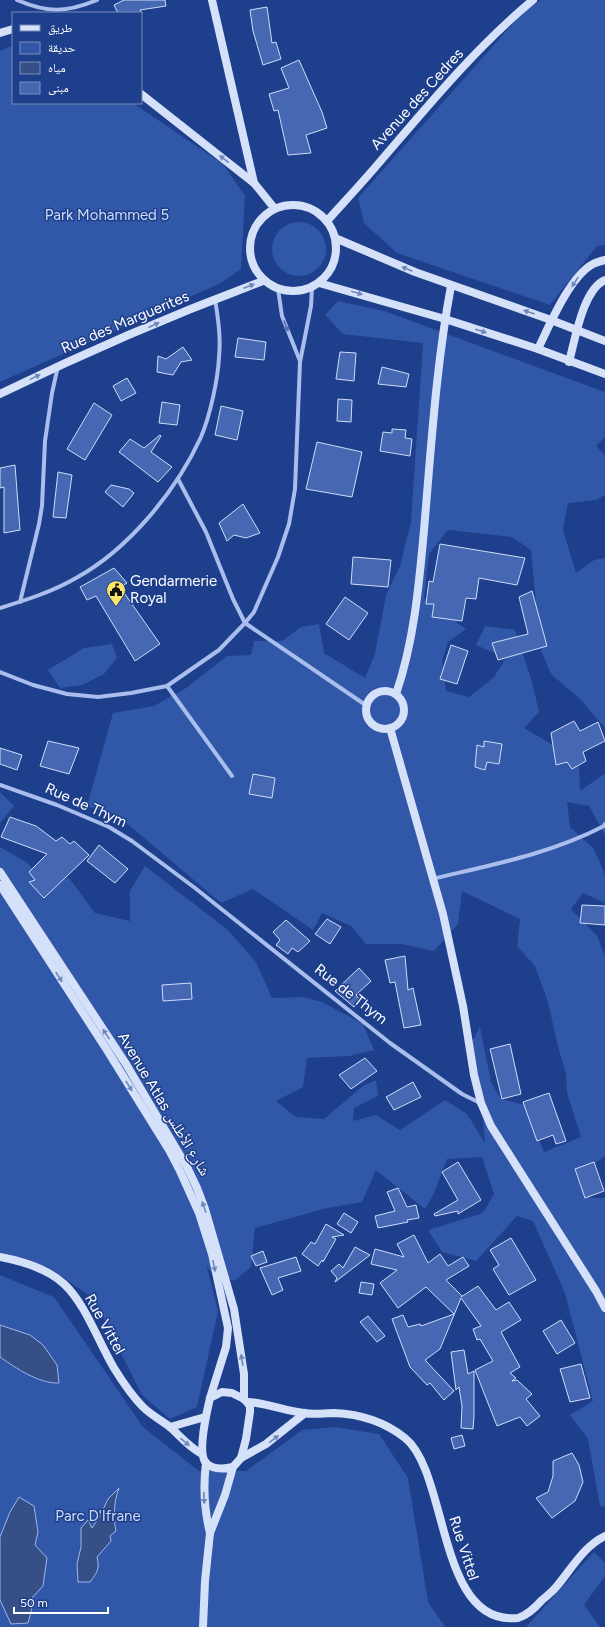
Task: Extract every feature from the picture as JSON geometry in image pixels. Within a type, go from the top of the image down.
[{"type":"street","points":[[17,0],[34,7],[49,10],[65,10],[82,6],[97,0]]},
{"type":"street","points":[[212,0],[254,183]]},
{"type":"street","name":"Avenue des Cedres","points":[[327,221],[441,90],[499,30],[533,0]]},
{"type":"street","points":[[0,33],[12,30]]},
{"type":"street","points":[[142,95],[254,183],[275,208]]},
{"type":"street","points":[[284,206],[303,206],[316,212],[327,221],[335,238],[336,248],[334,262],[327,276],[316,285],[296,292],[278,289],[264,281],[253,267],[249,250],[249,241],[261,218],[275,208],[284,206]]},
{"type":"street","points":[[335,238],[451,286],[551,320],[605,341]]},
{"type":"street","points":[[538,349],[551,320],[576,279],[594,263],[605,260]]},
{"type":"street","points":[[568,362],[589,294],[599,283],[605,280]]},
{"type":"street","name":"Rue des Marguerites","points":[[0,394],[58,366],[215,299],[264,281]]},
{"type":"street","points":[[316,285],[445,319],[538,349],[568,362],[605,374]]},
{"type":"street","points":[[0,672],[67,694],[98,697],[131,693],[167,686],[219,650],[254,612],[278,557],[289,524],[295,489],[300,362],[316,285]]},
{"type":"street","points":[[396,694],[405,667],[416,603],[445,319],[451,286]]},
{"type":"street","points":[[278,289],[282,316],[300,362]]},
{"type":"street","points":[[0,608],[64,585],[102,561],[150,516],[178,479],[202,436],[216,378],[220,334],[215,299]]},
{"type":"street","points":[[20,602],[42,506],[45,441],[52,393],[58,366]]},
{"type":"street","points":[[178,479],[206,532],[233,599],[245,623],[367,706]]},
{"type":"street","points":[[167,686],[232,776]]},
{"type":"street","points":[[382,691],[389,691],[396,694],[401,699],[404,706],[402,720],[397,725],[390,728],[382,729],[375,726],[367,713],[367,706],[370,699],[375,694],[382,691]]},
{"type":"street","points":[[390,728],[443,914],[463,1006],[474,1075],[481,1103],[491,1126],[596,1291],[605,1308]]},
{"type":"street","name":"Rue de Thym","points":[[0,785],[57,805],[109,827],[132,841],[195,888],[390,1043],[456,1090],[481,1103]]},
{"type":"street","points":[[432,879],[537,854],[605,826]]},
{"type":"street","name":"Avenue Atlas شارع الأطلس","points":[[0,872],[126,1064],[187,1167],[197,1188],[205,1208],[234,1309],[244,1374],[246,1401]]},
{"type":"street","name":"Avenue Atlas شارع الأطلس","points":[[0,885],[107,1050],[180,1171],[196,1206],[212,1254],[228,1328],[226,1347],[210,1398]]},
{"type":"street","name":"Rue Vittel","points":[[0,1256],[52,1275],[64,1284],[76,1298],[113,1367],[134,1397],[153,1416],[170,1427],[194,1450],[202,1454]]},
{"type":"street","points":[[210,1533],[204,1503],[204,1475],[206,1463],[202,1454],[205,1417],[210,1398],[222,1392],[232,1393],[246,1401],[250,1412],[246,1439],[241,1458]]},
{"type":"street","name":"Rue Vittel","points":[[246,1401],[305,1414],[336,1413],[372,1420],[405,1438],[415,1450],[423,1465],[432,1489],[456,1577],[470,1604],[483,1614],[494,1619],[506,1620],[524,1616],[534,1609],[556,1586],[589,1546],[605,1536]]},
{"type":"street","points":[[204,1627],[205,1580],[210,1533],[225,1495],[233,1468],[241,1458],[266,1444],[305,1414]]},
{"type":"street","points":[[170,1427],[205,1417]]},
{"type":"street","points":[[206,1463],[220,1469],[233,1468]]},
{"type":"green space","points":[[541,0],[605,0],[605,245],[597,246],[550,305],[397,253],[364,223],[358,198],[523,12]]},
{"type":"green space","name":"Park Mohammed 5","points":[[12,45],[12,104],[134,104],[223,164],[245,196],[241,269],[221,283],[0,382],[0,51]]},
{"type":"green space","points":[[294,222],[304,222],[314,226],[322,234],[326,244],[326,254],[322,264],[314,272],[304,276],[294,276],[284,272],[276,264],[272,254],[272,244],[276,234],[284,226]]},
{"type":"green space","points":[[338,301],[384,311],[605,392],[605,437],[596,446],[605,455],[605,495],[596,500],[568,503],[563,530],[576,573],[594,560],[605,558],[605,728],[580,699],[551,674],[540,648],[531,550],[512,537],[448,530],[429,554],[424,598],[466,629],[448,642],[442,661],[446,691],[469,697],[494,677],[506,658],[476,645],[485,626],[515,630],[532,682],[539,712],[524,728],[548,742],[579,767],[580,791],[604,774],[605,775],[605,835],[589,806],[567,802],[570,827],[594,849],[605,875],[605,903],[583,893],[571,909],[597,936],[605,956],[605,1156],[581,1174],[590,1198],[605,1198],[605,1507],[600,1506],[588,1439],[570,1415],[593,1401],[565,1293],[533,1221],[517,1216],[476,1261],[442,1252],[428,1230],[483,1213],[494,1194],[482,1157],[447,1159],[434,1193],[425,1209],[376,1170],[362,1202],[327,1208],[255,1228],[251,1267],[234,1281],[209,1270],[206,1263],[218,1311],[197,1407],[170,1419],[142,1395],[93,1298],[48,1267],[0,1254],[0,847],[28,863],[41,881],[69,878],[95,913],[130,921],[130,891],[145,866],[228,930],[256,962],[272,998],[303,997],[322,1002],[363,1024],[374,1050],[349,1056],[307,1058],[303,1087],[276,1101],[296,1117],[324,1119],[363,1086],[376,1080],[378,1096],[354,1108],[353,1121],[376,1115],[400,1130],[445,1100],[467,1114],[485,1143],[480,1089],[472,1042],[480,1027],[491,1082],[501,1099],[525,1105],[544,1152],[581,1137],[567,1093],[566,1073],[558,1047],[548,1002],[535,966],[517,946],[520,919],[462,891],[458,924],[434,951],[401,944],[366,944],[351,926],[322,913],[313,930],[253,889],[221,903],[117,815],[87,806],[113,713],[154,706],[186,688],[227,656],[251,655],[254,641],[282,641],[301,627],[319,624],[324,653],[365,678],[375,654],[386,595],[400,566],[411,522],[423,343],[343,334],[325,315]]},
{"type":"green space","points":[[112,644],[117,658],[104,674],[82,685],[60,688],[48,670],[84,648]]},
{"type":"green space","points":[[0,792],[14,806],[0,823]]},
{"type":"green space","name":"Parc D'Ifrane","points":[[0,1275],[54,1297],[143,1427],[199,1471],[246,1471],[302,1430],[335,1427],[379,1434],[408,1478],[428,1602],[445,1627],[0,1627]]},
{"type":"green space","points":[[594,1552],[605,1563],[605,1576],[584,1605],[600,1627],[526,1627]]},
{"type":"water","points":[[0,1325],[30,1335],[43,1345],[57,1365],[59,1383],[51,1383],[36,1378],[0,1357]]},
{"type":"water","points":[[119,1488],[114,1509],[116,1531],[110,1536],[111,1541],[97,1557],[97,1571],[90,1582],[78,1582],[77,1564],[81,1547],[81,1528],[88,1520],[92,1528],[100,1516],[108,1499]]},
{"type":"water","points":[[19,1497],[34,1506],[38,1532],[35,1545],[47,1558],[43,1586],[32,1598],[31,1612],[28,1623],[11,1624],[0,1600],[0,1537],[10,1512]]},
{"type":"building","points":[[124,0],[165,0],[166,6],[140,10],[141,12],[118,12],[114,5]]},
{"type":"building","points":[[267,7],[272,43],[276,42],[281,59],[263,65],[253,31],[250,10]]},
{"type":"building","points":[[299,60],[322,112],[327,128],[306,135],[311,153],[288,155],[278,110],[274,111],[269,94],[289,88],[281,68]]},
{"type":"building","points":[[238,338],[266,342],[264,360],[235,357]]},
{"type":"building","points":[[183,347],[192,360],[181,362],[173,375],[157,372],[158,356],[166,359]]},
{"type":"building","points":[[340,352],[356,353],[354,381],[336,379]]},
{"type":"building","points":[[382,367],[409,374],[406,387],[378,384]]},
{"type":"building","points":[[127,378],[136,393],[121,401],[113,386]]},
{"type":"building","points":[[338,399],[352,400],[351,422],[337,421]]},
{"type":"building","points":[[162,402],[180,405],[177,425],[159,423]]},
{"type":"building","points":[[94,403],[112,415],[85,460],[67,449]]},
{"type":"building","points":[[221,406],[243,411],[237,440],[215,435]]},
{"type":"building","points":[[392,429],[406,430],[405,438],[412,439],[410,456],[380,451],[383,432],[392,433]]},
{"type":"building","points":[[160,435],[161,436],[151,452],[172,467],[158,482],[119,452],[130,439],[144,448]]},
{"type":"building","points":[[317,442],[362,452],[352,497],[306,489]]},
{"type":"building","points":[[15,465],[20,530],[4,533],[4,487],[0,488],[0,468]]},
{"type":"building","points":[[58,472],[72,475],[66,518],[53,517]]},
{"type":"building","points":[[111,485],[129,489],[134,493],[123,507],[105,492]]},
{"type":"building","points":[[243,504],[260,533],[246,538],[234,535],[227,541],[219,523]]},
{"type":"building","points":[[440,544],[525,558],[517,585],[479,578],[476,599],[466,598],[462,621],[432,617],[434,604],[426,604],[429,581],[433,582]]},
{"type":"building","points":[[353,557],[391,560],[388,587],[351,584]]},
{"type":"building","points":[[114,568],[127,583],[120,587],[160,644],[135,661],[96,596],[87,600],[80,587]]},
{"type":"building","points":[[532,591],[547,646],[498,660],[492,643],[528,634],[519,597]]},
{"type":"building","points":[[345,597],[368,613],[349,640],[326,624]]},
{"type":"building","points":[[451,645],[468,651],[457,684],[440,679]]},
{"type":"building","points":[[574,721],[580,731],[598,722],[605,741],[583,752],[586,761],[572,769],[567,762],[556,765],[551,733]]},
{"type":"building","points":[[48,741],[79,748],[69,774],[40,766]]},
{"type":"building","points":[[484,741],[502,744],[499,764],[487,762],[485,770],[475,767],[477,745],[484,747]]},
{"type":"building","points":[[0,748],[22,755],[17,770],[0,764]]},
{"type":"building","points":[[253,774],[275,778],[272,798],[249,794]]},
{"type":"building","points":[[10,817],[36,826],[56,841],[62,837],[70,844],[74,841],[89,855],[44,898],[29,882],[35,880],[29,872],[47,854],[1,837]]},
{"type":"building","points":[[99,845],[128,869],[115,883],[87,861]]},
{"type":"building","points":[[582,905],[605,906],[605,925],[580,923]]},
{"type":"building","points":[[327,919],[341,927],[330,944],[315,934]]},
{"type":"building","points":[[286,920],[310,941],[298,952],[292,948],[288,954],[276,945],[280,940],[273,932]]},
{"type":"building","points":[[405,956],[408,990],[413,988],[421,1025],[404,1028],[395,982],[390,983],[385,960]]},
{"type":"building","points":[[359,968],[371,981],[356,995],[360,1000],[354,1007],[335,991]]},
{"type":"building","points":[[191,983],[192,999],[163,1001],[162,985]]},
{"type":"building","points":[[510,1044],[521,1094],[502,1099],[490,1049]]},
{"type":"building","points":[[365,1058],[377,1071],[351,1089],[339,1075]]},
{"type":"building","points":[[413,1082],[421,1097],[394,1110],[386,1097]]},
{"type":"building","points":[[549,1093],[566,1141],[556,1144],[553,1135],[537,1141],[523,1102]]},
{"type":"building","points":[[458,1162],[481,1200],[458,1214],[458,1211],[435,1216],[434,1214],[458,1200],[442,1172]]},
{"type":"building","points":[[594,1162],[604,1191],[585,1198],[575,1169]]},
{"type":"building","points":[[398,1188],[407,1207],[416,1205],[419,1218],[407,1220],[408,1222],[378,1228],[375,1216],[395,1211],[387,1192]]},
{"type":"building","points":[[344,1213],[358,1222],[351,1233],[337,1224]]},
{"type":"building","points":[[326,1224],[344,1235],[332,1237],[336,1239],[323,1262],[322,1260],[318,1266],[302,1254],[311,1242],[315,1244]]},
{"type":"building","points":[[414,1235],[428,1263],[440,1254],[448,1266],[463,1257],[469,1266],[446,1280],[462,1296],[461,1297],[478,1286],[496,1310],[509,1302],[521,1320],[501,1332],[520,1367],[510,1373],[516,1378],[512,1381],[517,1380],[532,1394],[526,1399],[540,1416],[527,1426],[520,1417],[497,1426],[475,1370],[493,1361],[480,1339],[477,1340],[473,1329],[481,1326],[461,1298],[440,1349],[425,1360],[454,1391],[444,1400],[430,1383],[427,1385],[410,1367],[392,1319],[403,1315],[408,1327],[420,1324],[421,1326],[454,1314],[426,1287],[398,1308],[380,1283],[397,1270],[371,1264],[375,1249],[404,1257],[397,1244]]},
{"type":"building","points":[[511,1238],[536,1280],[509,1295],[493,1269],[499,1265],[490,1250]]},
{"type":"building","points":[[355,1247],[370,1255],[335,1282],[337,1278],[331,1271],[339,1264],[343,1268]]},
{"type":"building","points":[[263,1251],[267,1262],[256,1266],[251,1256]]},
{"type":"building","points":[[296,1257],[301,1271],[278,1278],[283,1290],[272,1295],[260,1268]]},
{"type":"building","points":[[361,1282],[374,1284],[372,1295],[359,1293]]},
{"type":"building","points":[[368,1316],[385,1336],[377,1342],[360,1322]]},
{"type":"building","points":[[561,1320],[575,1343],[557,1354],[543,1331]]},
{"type":"building","points":[[464,1350],[468,1374],[474,1371],[473,1429],[461,1428],[462,1406],[459,1387],[456,1390],[451,1352]]},
{"type":"building","points":[[581,1364],[590,1398],[570,1402],[560,1369]]},
{"type":"building","points":[[462,1435],[465,1446],[454,1449],[451,1438]]},
{"type":"building","points":[[572,1453],[579,1465],[583,1482],[575,1501],[552,1518],[536,1498],[548,1492],[553,1476],[553,1461]]},
{"type":"place","name":"Gendarmerie Royal","points":[[116,607]]}]
